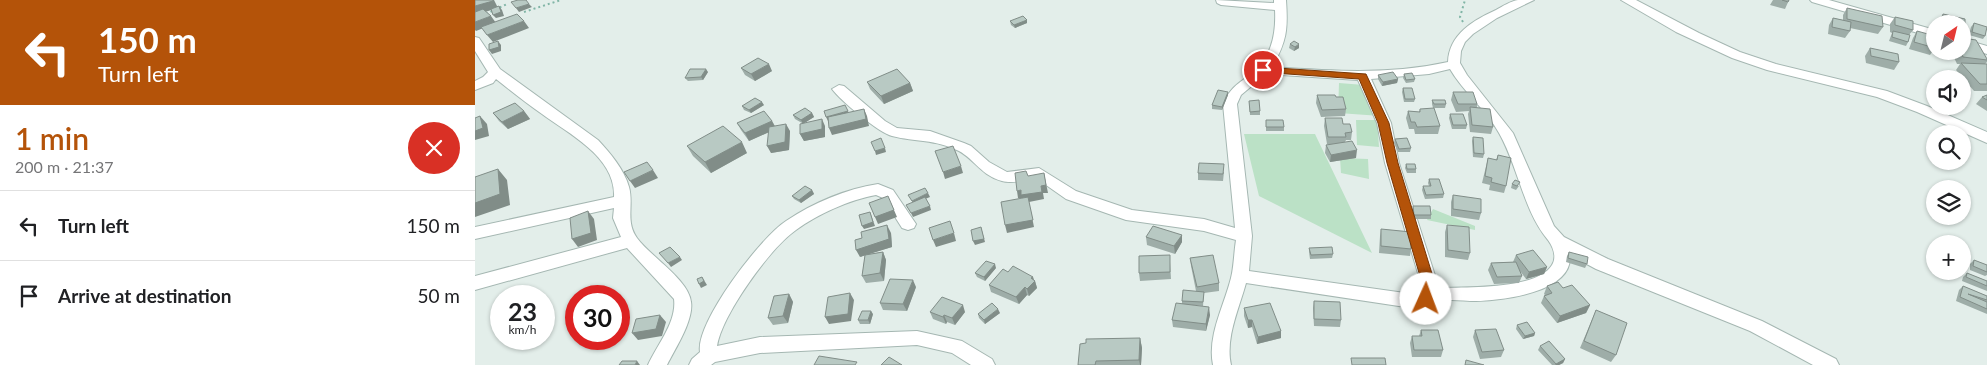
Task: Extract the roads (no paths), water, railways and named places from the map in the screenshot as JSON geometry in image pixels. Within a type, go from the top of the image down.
[{"type":"street","points":[[1240,276],[1412,301],[1426,299],[1430,295],[1519,290],[1550,277],[1557,271],[1563,257],[1558,241],[1548,229],[1507,133],[1473,92],[1454,64],[1454,53],[1457,46],[1470,31],[1484,20],[1528,0]]},
{"type":"street","points":[[1627,0],[1709,43],[1737,55],[1771,67],[1881,94],[1916,106],[1987,138]]},
{"type":"street","points":[[1816,0],[1926,31]]},
{"type":"street","points":[[1221,1],[1279,3],[1281,37],[1270,61],[1263,70],[1235,93],[1230,104],[1231,135],[1244,236],[1240,276],[1221,340],[1220,356],[1222,365]]},
{"type":"street","points":[[475,40],[495,72],[593,143],[617,175],[622,188],[621,218],[630,241],[676,289],[682,296],[684,304],[676,329],[657,365]]},
{"type":"street","points":[[1971,45],[1987,50]]},
{"type":"street","points":[[1263,70],[1363,76],[1429,70],[1454,64]]},
{"type":"street","points":[[475,86],[488,80],[495,72]]},
{"type":"street","points":[[1363,76],[1384,123],[1392,163],[1431,290],[1430,295]]},
{"type":"street","points":[[839,89],[880,124],[895,132],[930,136],[959,146],[974,156],[984,166],[998,174],[1014,177],[1039,173],[1071,195],[1132,216],[1204,225],[1244,236]]},
{"type":"street","points":[[704,360],[710,335],[727,303],[768,246],[789,226],[855,194],[878,189],[888,194],[908,224]]},
{"type":"street","points":[[475,232],[622,201]]},
{"type":"street","points":[[475,283],[630,241]]},
{"type":"street","points":[[1558,241],[1602,264],[1757,326],[1830,365]]},
{"type":"street","points":[[704,360],[760,345],[917,338],[956,346],[986,365]]}]
